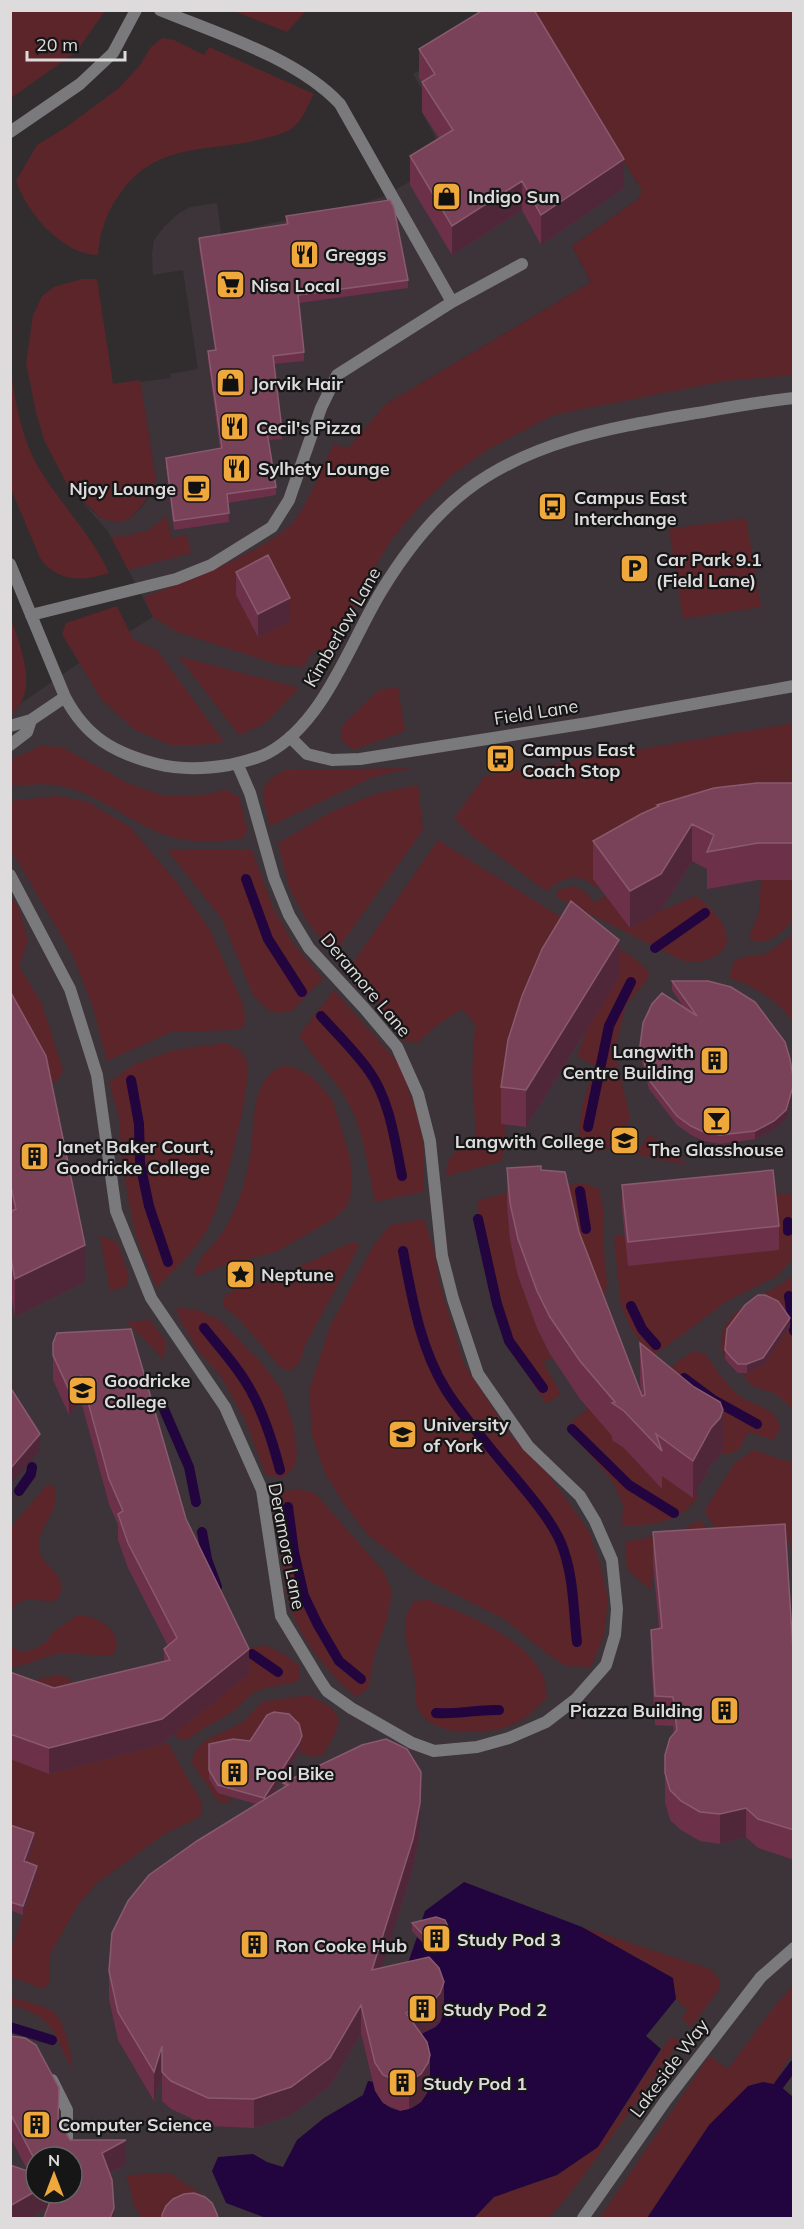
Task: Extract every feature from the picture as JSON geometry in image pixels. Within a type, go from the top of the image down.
[{"type":"street","points":[[10,132],[80,84],[113,53],[136,10]]},
{"type":"street","points":[[160,10],[289,65],[327,90],[340,104],[452,302]]},
{"type":"street","points":[[31,615],[176,579],[211,565],[272,526],[289,500],[321,408],[337,375],[452,302],[522,264]]},
{"type":"street","name":"Kimberlow Lane","points":[[10,564],[65,697],[73,713],[96,738],[132,756],[167,767],[211,768],[237,763],[267,754],[290,737],[314,710],[335,679],[381,590],[409,550],[436,519],[467,490],[538,451],[600,431],[747,404],[794,398]]},
{"type":"street","name":"Field Lane","points":[[290,737],[307,754],[332,760],[360,759],[588,723],[794,686]]},
{"type":"street","points":[[10,726],[31,720],[65,697]]},
{"type":"street","points":[[10,745],[27,732],[31,720]]},
{"type":"street","name":"Deramore Lane","points":[[10,875],[70,989],[97,1075],[106,1126],[116,1211],[151,1298],[225,1407],[262,1490],[281,1616],[319,1679],[327,1691],[351,1708],[412,1743],[434,1751],[477,1748],[509,1738],[546,1722],[576,1699],[606,1665],[615,1635],[617,1609],[612,1560],[595,1521],[579,1496],[528,1446],[478,1374],[453,1299],[442,1256],[430,1141],[418,1094],[397,1047],[309,948],[289,915],[273,878],[250,793],[237,763]]},
{"type":"street","name":"Lakeside Way","points":[[583,2218],[666,2100],[760,1977],[794,1947]]},
{"type":"street","points":[[46,2071],[67,2110],[67,2138]]},
{"type":"shaded area","points":[[11,10],[105,11],[76,52],[11,98]]},
{"type":"shaded area","points":[[234,11],[306,11],[287,32]]},
{"type":"shaded area","name":"University of York","points":[[521,11],[528,11],[642,190],[638,199],[572,246],[591,282],[388,403],[793,330],[793,2218],[11,2218],[10,711],[85,659],[153,617],[108,531],[80,500],[102,519],[131,518],[144,504],[153,492],[156,479],[140,382],[171,378],[170,374],[198,369],[183,270],[153,275],[154,240],[179,213],[191,207],[217,203],[221,234],[360,204],[385,196],[447,160],[421,110],[430,104],[413,74]]},
{"type":"shaded area","points":[[528,11],[793,11],[793,375],[724,381],[553,415],[487,450],[452,475],[419,507],[392,539],[374,568],[346,623],[324,657],[314,650],[303,667],[279,665],[177,632],[153,617],[144,597],[249,552],[286,529],[297,517],[307,500],[334,444],[348,448],[386,404],[591,282],[572,246],[638,199],[642,190]]},
{"type":"shaded area","points":[[162,38],[174,40],[204,55],[209,47],[314,94],[299,121],[292,128],[276,136],[184,152],[151,164],[136,176],[112,205],[102,229],[98,255],[72,248],[48,230],[29,206],[16,181],[37,145],[65,128],[119,88],[140,65],[151,47]]},
{"type":"shaded area","points":[[82,279],[97,279],[113,384],[140,380],[156,479],[153,492],[131,518],[120,522],[102,519],[69,488],[44,440],[26,363],[33,315],[42,296],[54,287]]},
{"type":"shaded area","points":[[10,362],[19,415],[31,453],[46,479],[102,558],[109,573],[90,578],[71,578],[54,572],[40,558],[11,489]]},
{"type":"shaded area","points":[[167,516],[171,538],[187,535],[191,553],[128,570],[111,537],[149,530]]},
{"type":"shaded area","points":[[746,518],[761,607],[683,619],[669,529]]},
{"type":"shaded area","points":[[117,606],[133,639],[157,650],[224,742],[171,745],[135,730],[101,699],[62,634],[66,623]]},
{"type":"shaded area","points":[[11,618],[22,654],[26,681],[25,693],[20,704],[11,713]]},
{"type":"shaded area","points":[[178,656],[299,688],[264,724],[239,735]]},
{"type":"shaded area","points":[[398,687],[405,731],[353,750],[342,741],[342,726],[379,690]]},
{"type":"shaded area","points":[[793,723],[793,819],[712,826],[674,837],[597,881],[596,888],[584,879],[571,878],[558,882],[546,891],[472,836],[454,818],[485,776]]},
{"type":"shaded area","points":[[40,746],[62,747],[129,784],[163,795],[202,795],[226,790],[239,797],[247,830],[244,838],[209,842],[174,838],[142,825],[100,801],[66,787],[45,784],[11,786],[11,760]]},
{"type":"shaded area","points":[[412,768],[373,777],[270,826],[263,793],[269,781],[285,770]]},
{"type":"shaded area","points":[[418,785],[423,830],[334,954],[308,923],[289,887],[278,843],[331,812],[375,794]]},
{"type":"shaded area","points":[[57,796],[88,802],[130,827],[176,881],[210,930],[242,1002],[245,1016],[244,1027],[234,1030],[171,1032],[107,1061],[93,1007],[72,954],[11,850],[11,801]]},
{"type":"shaded area","points":[[438,840],[546,908],[630,955],[647,969],[649,975],[647,980],[626,1005],[616,1044],[618,1069],[630,1115],[627,1129],[608,1149],[591,1152],[583,1148],[580,1142],[579,1129],[583,1102],[595,1066],[577,1056],[589,1025],[506,1124],[502,1161],[447,1176],[446,1169],[450,1158],[458,1150],[475,1140],[472,1075],[475,1024],[462,1009],[436,1026],[417,1043],[404,1041],[379,1004],[352,976],[350,967]]},
{"type":"shaded area","points":[[169,849],[252,850],[273,908],[293,943],[323,979],[292,1011],[277,1013],[267,1009],[253,995],[222,919],[168,851]]},
{"type":"shaded area","points":[[761,880],[793,880],[794,919],[775,937],[765,941],[751,940],[749,937],[759,912]]},
{"type":"shaded area","points":[[574,886],[587,893],[594,903],[605,896],[630,928],[665,909],[696,896],[719,918],[727,937],[726,945],[720,953],[709,959],[695,962],[681,960],[558,898],[557,890]]},
{"type":"shaded area","points":[[10,896],[19,909],[28,940],[19,966],[42,1004],[63,1070],[58,1080],[43,1086],[11,1022]]},
{"type":"shaded area","points":[[793,934],[793,1023],[772,1000],[729,976],[734,961],[743,957],[766,954]]},
{"type":"shaded area","points":[[334,990],[400,1065],[416,1111],[423,1142],[423,1192],[375,1202],[364,1147],[351,1108],[339,1087],[299,1035]]},
{"type":"shaded area","points":[[225,1043],[242,1053],[246,1059],[248,1071],[242,1114],[229,1168],[215,1212],[205,1233],[186,1258],[156,1287],[136,1236],[122,1163],[119,1118],[109,1082],[135,1064],[174,1050]]},
{"type":"shaded area","points":[[287,1066],[311,1076],[332,1099],[350,1156],[352,1188],[348,1205],[335,1218],[276,1252],[194,1275],[201,1259],[224,1230],[237,1205],[250,1158],[254,1114],[261,1088],[275,1070]]},
{"type":"shaded area","points":[[649,1134],[687,1165],[636,1154]]},
{"type":"shaded area","points":[[586,1184],[599,1189],[604,1212],[607,1284],[604,1296],[593,1307],[507,1206],[516,1265],[528,1303],[552,1358],[543,1362],[561,1394],[546,1404],[511,1348],[496,1313],[485,1265],[477,1201],[531,1189]]},
{"type":"shaded area","points":[[773,1193],[793,1194],[792,1259],[777,1276],[727,1301],[663,1349],[649,1353],[631,1329],[621,1306],[614,1237],[621,1234],[625,1237]]},
{"type":"shaded area","points":[[424,1219],[434,1250],[440,1285],[464,1364],[511,1436],[549,1475],[588,1530],[600,1563],[608,1600],[604,1635],[591,1667],[566,1666],[504,1619],[423,1578],[368,1535],[344,1504],[325,1473],[312,1435],[309,1391],[330,1326],[373,1246],[390,1225]]},
{"type":"shaded area","points":[[100,1236],[117,1242],[129,1276],[126,1287],[110,1291]]},
{"type":"shaded area","points":[[352,1242],[359,1244],[354,1256],[306,1343],[300,1361],[292,1370],[281,1368],[241,1321],[223,1306],[225,1295],[237,1289],[278,1277]]},
{"type":"shaded area","points":[[793,1275],[793,1411],[779,1397],[752,1385],[744,1377],[747,1373],[763,1366],[785,1334],[785,1320],[727,1337],[725,1359],[721,1343],[724,1329],[731,1318],[742,1308]]},
{"type":"shaded area","points":[[176,1307],[201,1311],[220,1320],[260,1361],[282,1390],[293,1424],[297,1452],[295,1466],[283,1478],[266,1475],[244,1418],[220,1375],[198,1351],[180,1320]]},
{"type":"shaded area","points":[[150,1320],[167,1343],[163,1359],[127,1322]]},
{"type":"shaded area","points":[[694,1351],[705,1354],[741,1397],[774,1415],[780,1430],[773,1440],[748,1432],[739,1450],[729,1454],[721,1453],[723,1447],[654,1387],[678,1361]]},
{"type":"shaded area","points":[[588,1408],[624,1448],[687,1494],[692,1495],[696,1492],[698,1497],[691,1506],[664,1521],[622,1526],[623,1505],[614,1483],[567,1427]]},
{"type":"shaded area","points":[[753,1450],[793,1463],[793,1584],[790,1540],[748,1547],[715,1529],[705,1512],[734,1464]]},
{"type":"shaded area","points":[[46,1486],[54,1486],[56,1496],[52,1512],[41,1533],[39,1549],[44,1561],[58,1576],[62,1590],[57,1600],[21,1601],[11,1610],[11,1527]]},
{"type":"shaded area","points":[[300,1489],[316,1494],[384,1572],[392,1592],[387,1620],[375,1653],[368,1688],[357,1697],[336,1678],[315,1653],[298,1626],[288,1600],[274,1498],[284,1491]]},
{"type":"shaded area","points":[[699,1520],[705,1526],[711,1549],[653,1555],[652,1591],[627,1569],[625,1542],[681,1531]]},
{"type":"shaded area","points":[[429,1600],[461,1612],[495,1629],[525,1651],[536,1664],[545,1681],[547,1697],[535,1710],[511,1725],[476,1732],[450,1730],[438,1726],[428,1721],[420,1713],[405,1625],[414,1601]]},
{"type":"shaded area","points":[[78,1615],[93,1618],[108,1626],[116,1638],[117,1646],[114,1654],[102,1656],[59,1654],[11,1667],[11,1647],[22,1652],[34,1649],[46,1642],[54,1631]]},
{"type":"shaded area","points":[[267,1646],[286,1655],[300,1667],[299,1680],[264,1688],[253,1693],[235,1710],[188,1740],[179,1739],[171,1731],[239,1655],[252,1647]]},
{"type":"shaded area","points":[[57,1675],[70,1678],[79,1708],[25,1686],[39,1679]]},
{"type":"shaded area","points":[[308,1695],[331,1707],[339,1719],[336,1732],[323,1755],[313,1757],[299,1752],[302,1745],[283,1764],[287,1774],[258,1789],[212,1760],[210,1779],[212,1785],[226,1797],[233,1799],[224,1803],[218,1801],[192,1763],[194,1752],[206,1740],[243,1722],[262,1702]]},
{"type":"shaded area","points":[[168,1743],[202,1803],[201,1816],[163,1835],[97,1883],[78,1905],[50,1954],[50,1981],[43,1989],[11,1977],[11,1950],[37,1875],[24,1870],[11,1833],[10,1759],[49,1774]]},
{"type":"shaded area","points":[[464,1882],[582,1927],[673,1978],[676,1999],[646,2036],[661,2049],[598,2147],[557,2175],[494,2197],[474,2218],[266,2218],[226,2203],[212,2171],[218,2157],[253,2154],[283,2167],[297,2140],[324,2118],[363,2095],[368,2081],[374,2082],[382,2101],[397,2110],[414,2107],[422,2101],[428,2091],[392,2010],[440,2022],[444,2006],[395,2000],[417,1937],[434,1952],[442,1951],[419,1929],[425,1911]]},
{"type":"shaded area","points":[[582,1927],[710,1969],[720,1980],[718,1991],[691,2027],[681,2017],[688,2011],[676,1999],[673,1978]]},
{"type":"shaded area","points":[[793,1986],[793,2052],[774,2084],[763,2082],[748,2086],[709,2125],[647,2218],[600,2218],[709,2056],[728,2069],[776,2004]]},
{"type":"shaded area","points":[[11,1997],[41,2006],[56,2014],[64,2028],[73,2070],[51,2029],[37,2016],[11,2004]]},
{"type":"shaded area","points":[[671,2036],[680,2041],[577,2185],[549,2218],[474,2218],[494,2197],[557,2175],[598,2147]]},
{"type":"shaded area","points":[[763,2082],[779,2085],[793,2097],[793,2218],[647,2218],[709,2125],[748,2086]]},
{"type":"shaded area","points":[[170,2173],[208,2199],[214,2208],[165,2218],[142,2218],[135,2208],[126,2175]]},
{"type":"building","points":[[483,10],[534,10],[624,159],[541,215],[522,181],[452,226],[410,156],[453,130],[422,82],[435,74],[419,49]]},
{"type":"building","points":[[390,200],[394,208],[408,280],[298,295],[304,352],[273,356],[282,430],[267,432],[276,487],[227,494],[229,513],[174,521],[166,458],[222,448],[208,351],[216,350],[199,238],[288,224],[286,216]]},
{"type":"building","points":[[268,555],[290,598],[258,614],[236,572]]},
{"type":"building","points":[[757,783],[794,783],[794,843],[758,843],[707,852],[714,835],[692,824],[661,874],[630,891],[593,841],[659,806],[657,805],[714,788]]},
{"type":"building","points":[[571,901],[619,940],[526,1090],[501,1087],[508,1040],[522,996],[542,949]]},
{"type":"building","name":"Langwith Centre Building","points":[[672,981],[708,981],[731,987],[755,1002],[785,1042],[794,1083],[786,1110],[774,1121],[755,1131],[720,1135],[704,1132],[677,1116],[649,1080],[640,1046],[643,1023],[652,1004],[662,993],[697,1016]]},
{"type":"building","name":"Janet Baker Court, Goodricke College","points":[[10,991],[46,1056],[85,1245],[15,1279],[10,1253],[10,1212],[16,1209],[10,1182]]},
{"type":"building","points":[[541,1166],[541,1170],[565,1172],[579,1232],[642,1396],[645,1395],[640,1343],[694,1387],[720,1402],[723,1410],[720,1418],[711,1428],[693,1461],[656,1434],[662,1451],[624,1411],[612,1403],[615,1402],[580,1361],[550,1317],[537,1291],[518,1239],[510,1203],[507,1168]]},
{"type":"building","points":[[773,1170],[779,1226],[628,1242],[622,1185]]},
{"type":"building","points":[[758,1295],[765,1295],[778,1301],[790,1318],[763,1358],[747,1364],[738,1364],[725,1350],[727,1329],[745,1305]]},
{"type":"building","points":[[131,1329],[186,1519],[249,1649],[162,1719],[49,1748],[10,1734],[10,1672],[54,1688],[170,1660],[164,1649],[177,1638],[128,1543],[118,1514],[123,1511],[109,1479],[81,1376],[69,1390],[53,1355],[53,1343],[57,1333]]},
{"type":"building","points":[[10,1387],[40,1434],[10,1469]]},
{"type":"building","name":"Piazza Building","points":[[785,1524],[794,1666],[794,1830],[758,1819],[746,1808],[720,1814],[700,1812],[681,1801],[670,1790],[665,1773],[665,1755],[670,1738],[677,1730],[673,1697],[655,1696],[651,1630],[662,1628],[653,1532]]},
{"type":"building","points":[[274,1712],[289,1714],[299,1724],[302,1736],[264,1798],[218,1785],[209,1770],[209,1744],[233,1739],[250,1741],[267,1715]]},
{"type":"building","name":"Ron Cooke Hub","points":[[386,1739],[407,1749],[421,1772],[420,1803],[413,1839],[372,1970],[429,1957],[439,1968],[444,1982],[440,1993],[435,1999],[406,2013],[427,2042],[430,2055],[421,2074],[409,2081],[400,2082],[383,2075],[375,2063],[361,2005],[330,2058],[291,2087],[254,2099],[208,2098],[171,2081],[162,2072],[162,2046],[154,2072],[118,2012],[109,1971],[112,1933],[128,1901],[149,1875],[197,1841],[288,1785],[283,1783],[362,1745]]},
{"type":"building","points":[[10,1825],[34,1833],[24,1861],[37,1866],[23,1906],[10,1902]]},
{"type":"building","points":[[436,1917],[445,1920],[449,1929],[448,1937],[442,1942],[432,1944],[412,1923]]},
{"type":"building","name":"Computer Science","points":[[10,2036],[25,2038],[36,2045],[59,2088],[58,2118],[70,2140],[126,2140],[102,2153],[112,2180],[114,2208],[110,2218],[44,2218],[49,2205],[84,2205],[84,2145],[27,2145],[10,2113]]},
{"type":"building","points":[[10,2165],[24,2170],[24,2198],[10,2206]]},
{"type":"building","points":[[194,2193],[205,2197],[212,2203],[218,2218],[162,2218],[166,2206],[173,2199]]},
{"type":"waterway","points":[[246,879],[268,939],[302,992]]},
{"type":"waterway","points":[[655,948],[705,913]]},
{"type":"waterway","points":[[588,1127],[609,1026],[631,982]]},
{"type":"waterway","points":[[321,1016],[358,1056],[376,1082],[391,1122],[402,1176]]},
{"type":"waterway","points":[[131,1080],[139,1124],[140,1163],[149,1206],[168,1262]]},
{"type":"waterway","points":[[580,1191],[586,1229]]},
{"type":"waterway","points":[[478,1219],[497,1304],[509,1341],[543,1388]]},
{"type":"waterway","points":[[788,1222],[788,1231]]},
{"type":"waterway","points":[[403,1251],[418,1322],[437,1374],[466,1418],[538,1505],[561,1543],[571,1579],[577,1642]]},
{"type":"waterway","points":[[789,1296],[794,1331]]},
{"type":"waterway","points":[[631,1306],[642,1329],[656,1345]]},
{"type":"waterway","points":[[204,1328],[235,1366],[251,1391],[268,1430],[280,1470]]},
{"type":"waterway","points":[[684,1378],[712,1399],[757,1424]]},
{"type":"waterway","points":[[163,1407],[189,1467],[196,1502]]},
{"type":"waterway","points":[[572,1429],[629,1485],[674,1513]]},
{"type":"waterway","points":[[19,1491],[31,1474],[32,1467]]},
{"type":"waterway","points":[[288,1507],[294,1552],[304,1596],[339,1661],[361,1679]]},
{"type":"waterway","points":[[202,1532],[207,1559],[217,1587]]},
{"type":"waterway","points":[[252,1654],[278,1672]]},
{"type":"waterway","points":[[436,1713],[499,1710]]},
{"type":"waterway","points":[[10,2027],[52,2040]]},
{"type":"waterway","points":[[779,2085],[794,2065]]},
{"type":"place","name":"Indigo Sun","points":[[447,196]]},
{"type":"place","name":"Greggs","points":[[304,254]]},
{"type":"place","name":"Nisa Local","points":[[230,285]]},
{"type":"place","name":"Jorvik Hair","points":[[231,383]]},
{"type":"place","name":"Cecil's Pizza","points":[[235,427]]},
{"type":"place","name":"Sylhety Lounge","points":[[237,468]]},
{"type":"place","name":"Njoy Lounge","points":[[197,488]]},
{"type":"place","name":"Campus East Interchange","points":[[553,507]]},
{"type":"place","name":"Car Park 9.1 (Field Lane)","points":[[635,569]]},
{"type":"place","name":"Campus East Coach Stop","points":[[501,759]]},
{"type":"place","name":"Langwith Centre Building","points":[[715,1061]]},
{"type":"place","name":"The Glasshouse","points":[[716,1120]]},
{"type":"place","name":"Langwith College","points":[[625,1141]]},
{"type":"place","name":"Janet Baker Court, Goodricke College","points":[[35,1156]]},
{"type":"place","name":"Neptune","points":[[240,1274]]},
{"type":"place","name":"Goodricke College","points":[[83,1390]]},
{"type":"place","name":"University of York","points":[[402,1434]]},
{"type":"place","name":"Piazza Building","points":[[724,1710]]},
{"type":"place","name":"Pool Bike","points":[[234,1773]]},
{"type":"place","name":"Study Pod 3","points":[[436,1939]]},
{"type":"place","name":"Ron Cooke Hub","points":[[254,1945]]},
{"type":"place","name":"Study Pod 2","points":[[422,2009]]},
{"type":"place","name":"Study Pod 1","points":[[402,2083]]},
{"type":"place","name":"Computer Science","points":[[37,2124]]}]
